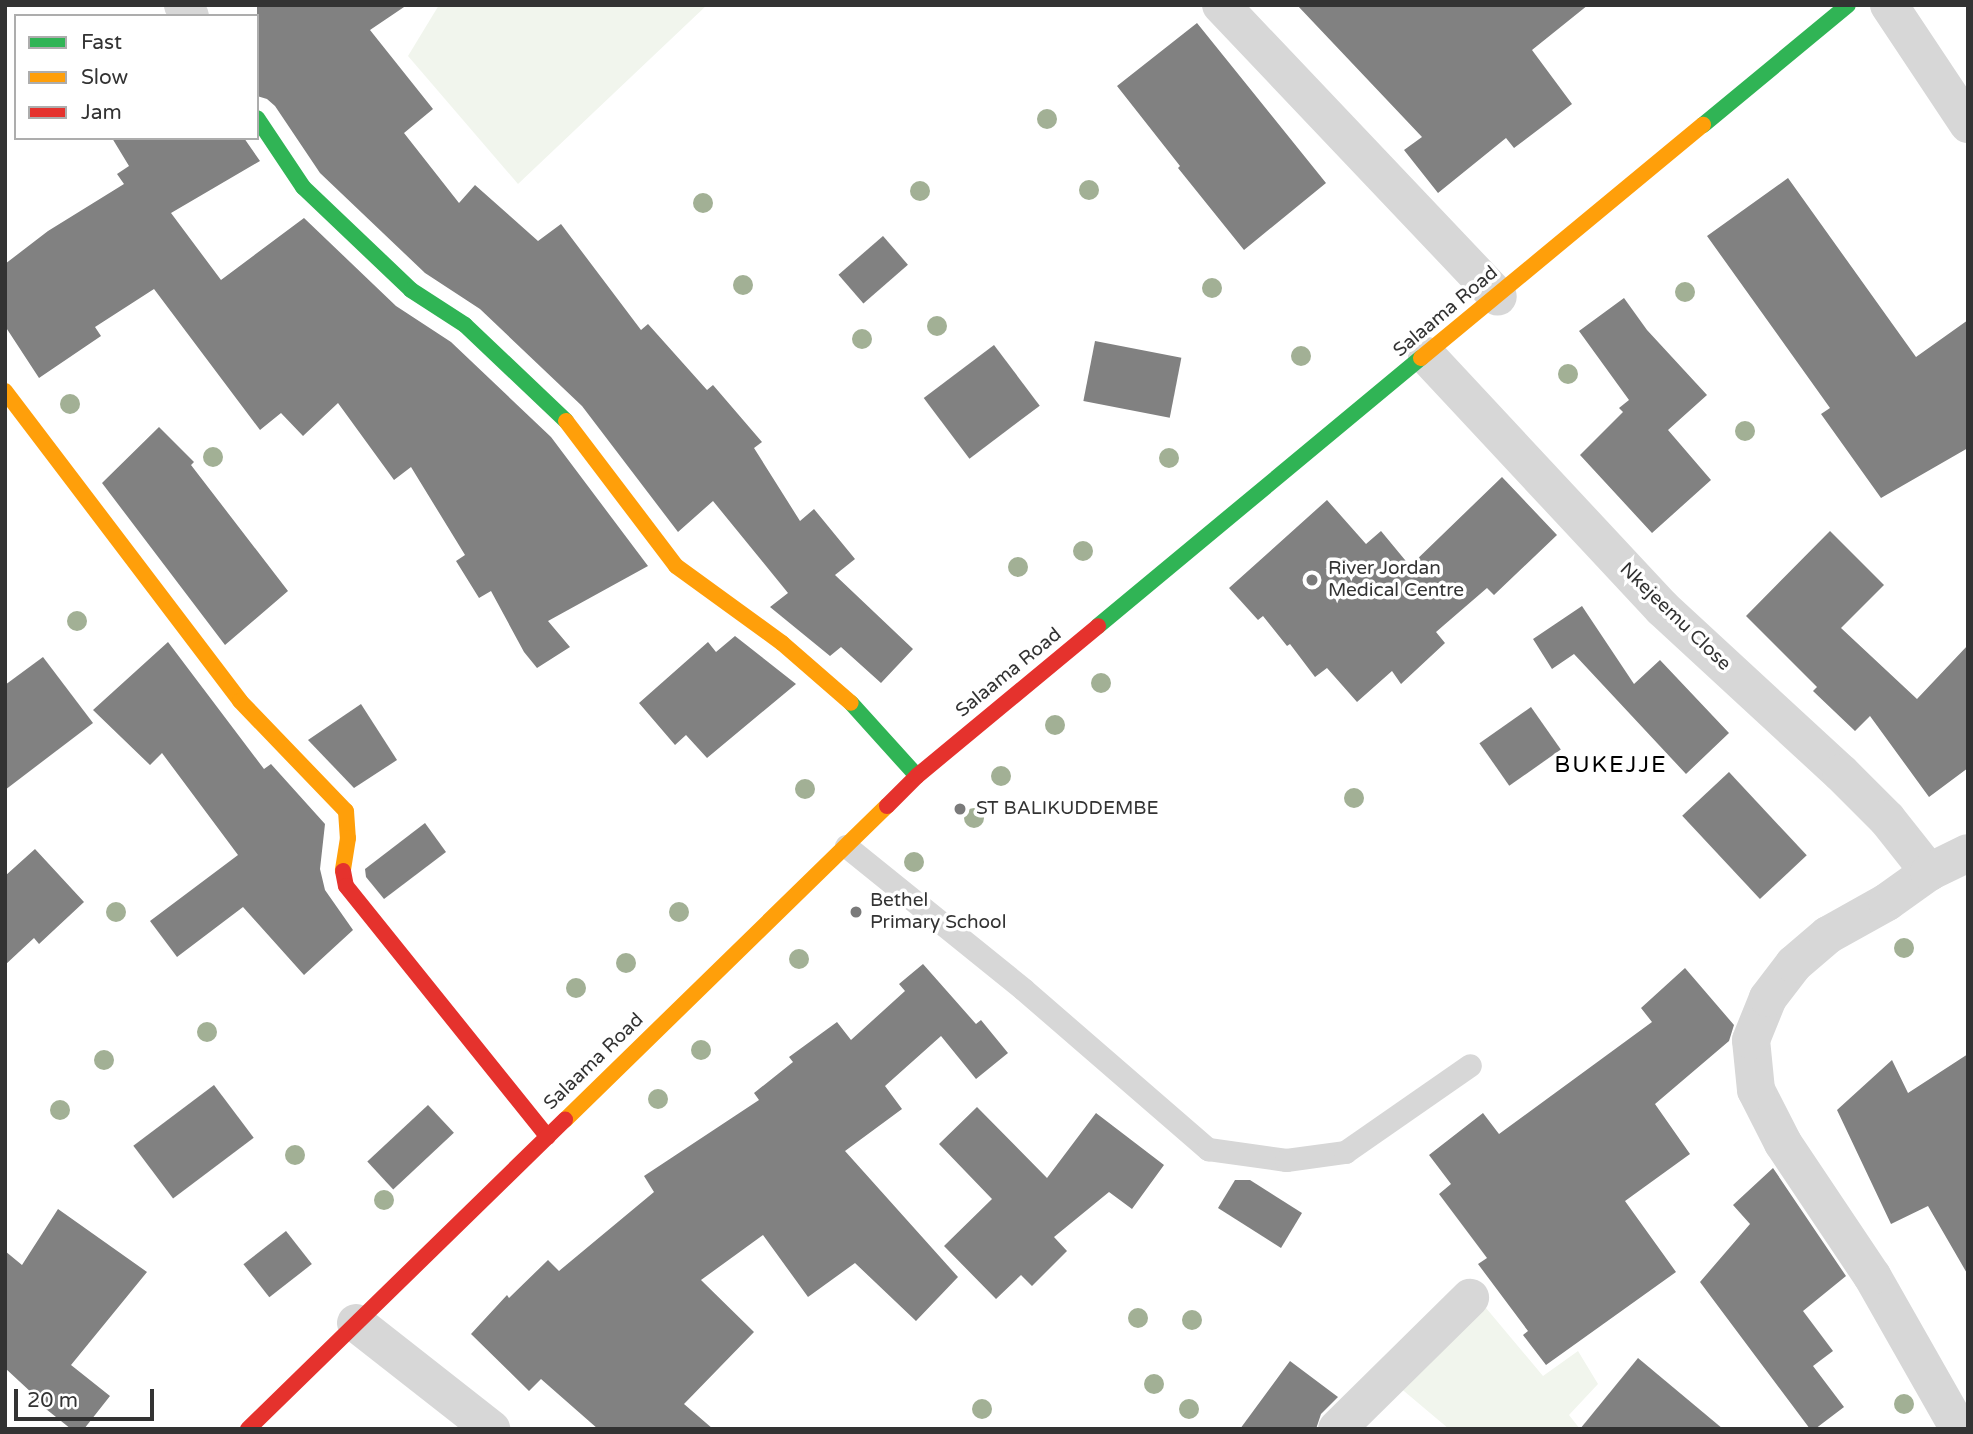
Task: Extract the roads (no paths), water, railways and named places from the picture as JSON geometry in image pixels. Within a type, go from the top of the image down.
[{"type":"main road","name":"Salaama Road","points":[[247,1429],[917,776],[1848,5]]},
{"type":"main road","points":[[259,121],[303,187],[411,290],[465,325],[566,422],[676,566],[782,643],[853,705],[917,776]]},
{"type":"main road","points":[[5,391],[240,701],[346,811],[348,838],[342,865],[346,887],[548,1137]]},
{"type":"street","points":[[1221,5],[1498,297]]},
{"type":"street","points":[[1889,5],[1968,124]]},
{"type":"street","name":"Nkejeemu Close","points":[[1427,356],[1662,608],[1887,819],[1929,872]]},
{"type":"street","points":[[1959,1429],[1872,1276],[1783,1143],[1756,1090],[1751,1040],[1768,998],[1794,964],[1828,935],[1886,902],[1929,872],[1968,853]]},
{"type":"street","points":[[1337,1429],[1469,1298]]},
{"type":"street","points":[[356,1323],[491,1429]]},
{"type":"lane","points":[[846,846],[1023,989],[1208,1149],[1286,1160],[1345,1152],[1470,1065]]},
{"type":"place","name":"River Jordan Medical Centre","points":[[1312,580]]},
{"type":"place","name":"ST BALIKUDDEMBE","points":[[960,809]]},
{"type":"place","name":"Bethel Primary School","points":[[856,912]]},
{"type":"district","name":"BUKEJJE","points":[[1611,765]]}]
